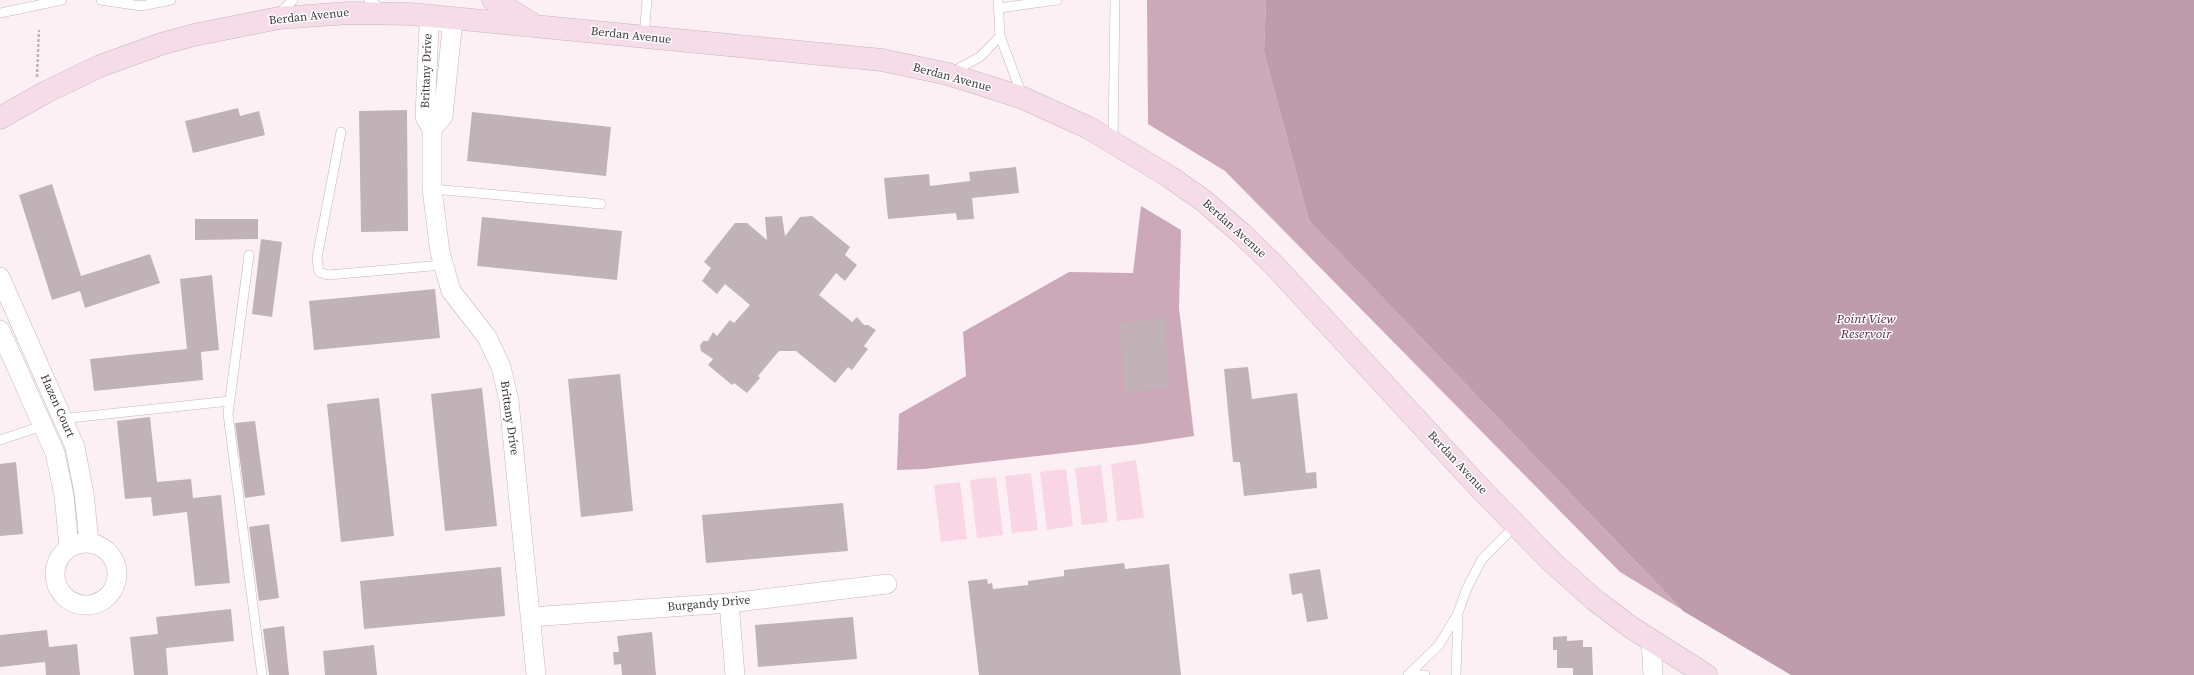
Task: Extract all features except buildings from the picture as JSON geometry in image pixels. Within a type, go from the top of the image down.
[{"type":"main road","points":[[493,0],[536,26]]},
{"type":"main road","name":"Berdan Avenue","points":[[0,118],[46,92],[100,66],[194,35],[270,20],[349,12],[387,13],[441,8],[536,26],[882,60],[948,74],[1023,98],[1090,128],[1170,177],[1204,201],[1242,234],[1315,309],[1552,562],[1596,601],[1651,641],[1706,675]]},
{"type":"street","name":"Brittany Drive","points":[[441,8],[429,27],[425,117],[432,129],[432,189],[440,252],[451,291],[487,337],[501,367],[509,401],[536,675]]},
{"type":"street","name":"Hazen Court","points":[[0,277],[75,447],[84,493],[89,542]]},
{"type":"street","name":"Hazen Court","points":[[0,330],[55,453],[64,495],[69,547]]},
{"type":"street","points":[[89,542],[100,545],[108,551],[114,560],[117,571],[116,582],[112,592],[104,599],[94,604],[84,605],[74,603],[59,590],[54,571],[62,553],[69,547],[89,542]]},
{"type":"street","name":"Burgandy Drive","points":[[530,617],[729,603],[887,584]]},
{"type":"street","points":[[729,603],[735,675]]},
{"type":"street","points":[[1651,641],[1653,675]]},
{"type":"lane","points":[[0,13],[62,0]]},
{"type":"lane","points":[[101,0],[141,6],[171,0]]},
{"type":"lane","points":[[270,20],[293,0]]},
{"type":"lane","points":[[369,0],[387,13]]},
{"type":"lane","points":[[644,37],[647,0]]},
{"type":"lane","points":[[1023,98],[1000,36],[999,4],[1057,0]]},
{"type":"lane","points":[[1113,142],[1116,0]]},
{"type":"lane","points":[[948,74],[980,57],[1000,36]]},
{"type":"lane","points":[[341,132],[317,258],[319,272],[328,275],[443,265]]},
{"type":"lane","points":[[432,189],[601,204]]},
{"type":"lane","points":[[249,255],[228,414],[262,675]]},
{"type":"lane","points":[[0,440],[62,419],[230,401]]},
{"type":"lane","points":[[1408,675],[1439,645],[1458,613],[1467,588],[1482,559],[1516,525]]},
{"type":"lane","points":[[1456,675],[1458,613]]},
{"type":"lane","points":[[1408,675],[1425,675]]},
{"type":"path","points":[[38,77],[40,30]]},
{"type":"path","points":[[32,76],[37,73]]},
{"type":"shaded area","points":[[1147,0],[1266,0],[1264,52],[1309,221],[1681,609],[1620,572],[1225,171],[1148,124]]},
{"type":"shaded area","points":[[1141,206],[1181,230],[1179,308],[1194,436],[1142,444],[924,469],[897,470],[899,414],[966,376],[963,332],[1069,272],[1133,273]]},
{"type":"shaded area","points":[[1136,460],[1144,518],[1117,521],[1111,464]]},
{"type":"shaded area","points":[[1101,465],[1108,522],[1082,525],[1075,468]]},
{"type":"shaded area","points":[[1066,469],[1073,526],[1047,530],[1040,472]]},
{"type":"shaded area","points":[[1031,473],[1038,530],[1012,533],[1005,476]]},
{"type":"shaded area","points":[[996,477],[1003,535],[977,538],[970,480]]},
{"type":"shaded area","points":[[960,482],[967,539],[941,542],[934,485]]},
{"type":"water","name":"Point View Reservoir","points":[[1266,0],[2194,0],[2194,675],[1791,675],[1683,611],[1309,221],[1264,52]]}]
